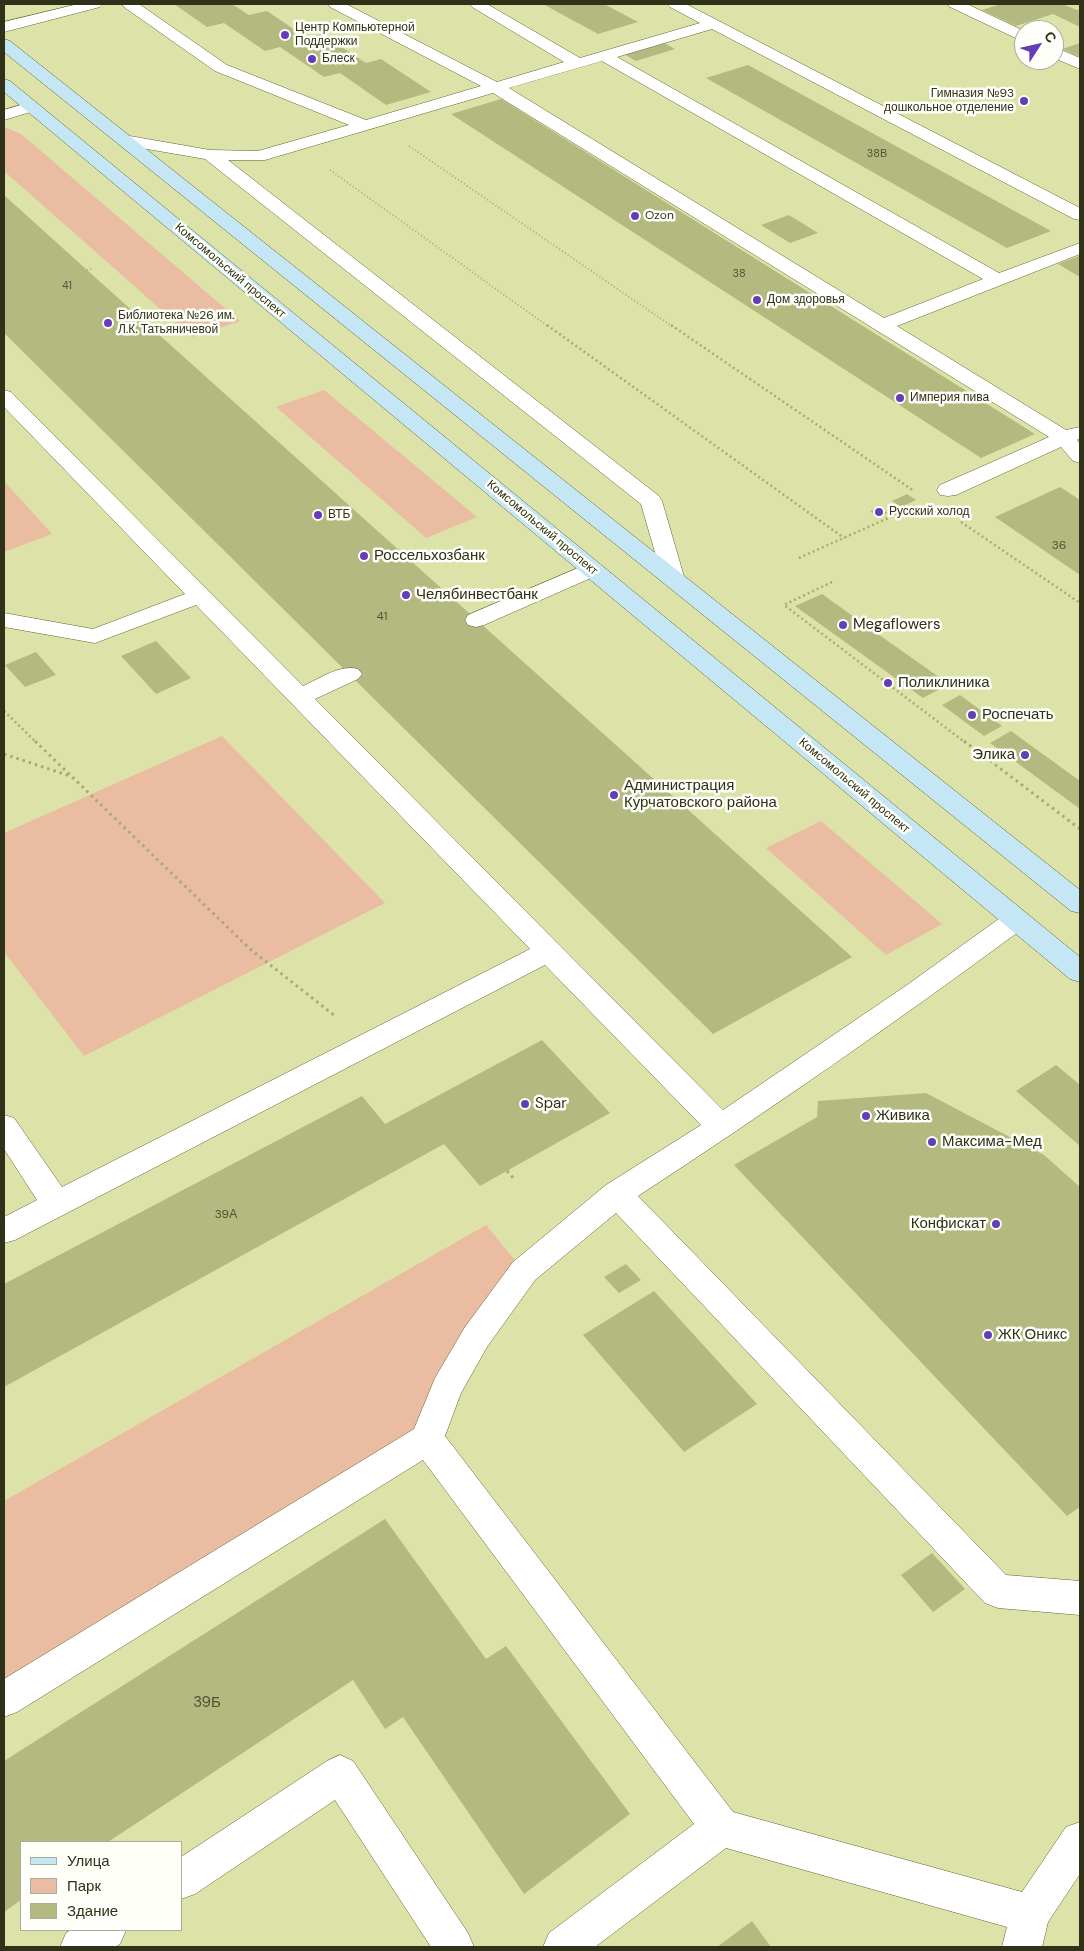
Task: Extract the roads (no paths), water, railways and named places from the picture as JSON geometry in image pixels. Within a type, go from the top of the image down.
[{"type":"main road","points":[[4,44],[1080,904]]},
{"type":"main road","name":"Комсомольский проспект","points":[[4,84],[1080,972]]},
{"type":"lane","points":[[4,27],[94,4]]},
{"type":"lane","points":[[129,4],[221,68],[369,123]]},
{"type":"lane","points":[[335,4],[495,86],[883,325],[1073,434],[1080,457]]},
{"type":"lane","points":[[477,4],[577,63]]},
{"type":"lane","points":[[675,4],[1080,216]]},
{"type":"lane","points":[[955,4],[1014,32]]},
{"type":"lane","points":[[124,140],[210,155],[259,156],[713,24]]},
{"type":"lane","points":[[603,55],[998,280]]},
{"type":"lane","points":[[1064,57],[1080,64]]},
{"type":"lane","points":[[4,115],[31,107]]},
{"type":"lane","points":[[210,155],[651,501],[674,580]]},
{"type":"lane","points":[[883,325],[1080,248]]},
{"type":"lane","points":[[4,396],[721,1127]]},
{"type":"lane","points":[[948,490],[1073,434]]},
{"type":"lane","points":[[476,620],[592,569]]},
{"type":"lane","points":[[4,620],[95,636],[200,596]]},
{"type":"lane","points":[[299,697],[350,674]]},
{"type":"lane","points":[[4,1699],[428,1439],[447,1388],[476,1337],[524,1271],[617,1194],[721,1127],[917,992],[1016,920]]},
{"type":"lane","points":[[4,1230],[549,951]]},
{"type":"lane","points":[[4,1126],[56,1203]]},
{"type":"lane","points":[[617,1194],[998,1591],[1080,1598]]},
{"type":"lane","points":[[428,1439],[721,1828],[1026,1931],[1080,1840]]},
{"type":"lane","points":[[182,1879],[340,1774],[454,1947]]},
{"type":"lane","points":[[563,1947],[721,1828]]},
{"type":"lane","points":[[80,1947],[104,1931]]},
{"type":"place","name":"Центр Компьютерной Поддержки","points":[[285,35]]},
{"type":"place","name":"Блеск","points":[[312,59]]},
{"type":"place","name":"Гимназия №93 дошкольное отделение","points":[[1024,101]]},
{"type":"place","name":"Ozon","points":[[635,216]]},
{"type":"place","name":"Дом здоровья","points":[[757,300]]},
{"type":"place","name":"Библиотека №26 им. Л.К. Татьяничевой","points":[[108,323]]},
{"type":"place","name":"Империя пива","points":[[900,398]]},
{"type":"place","name":"Русский холод","points":[[879,512]]},
{"type":"place","name":"ВТБ","points":[[318,515]]},
{"type":"place","name":"Россельхозбанк","points":[[364,556]]},
{"type":"place","name":"Челябинвестбанк","points":[[406,595]]},
{"type":"place","name":"Megaflowers","points":[[843,625]]},
{"type":"place","name":"Поликлиника","points":[[888,683]]},
{"type":"place","name":"Роспечать","points":[[972,715]]},
{"type":"place","name":"Элика","points":[[1025,755]]},
{"type":"place","name":"Администрация Курчатовского района","points":[[614,795]]},
{"type":"place","name":"Spar","points":[[525,1104]]},
{"type":"place","name":"Живика","points":[[866,1116]]},
{"type":"place","name":"Максима-Мед","points":[[932,1142]]},
{"type":"place","name":"Конфискат","points":[[996,1224]]},
{"type":"place","name":"ЖК Оникс","points":[[988,1335]]}]
